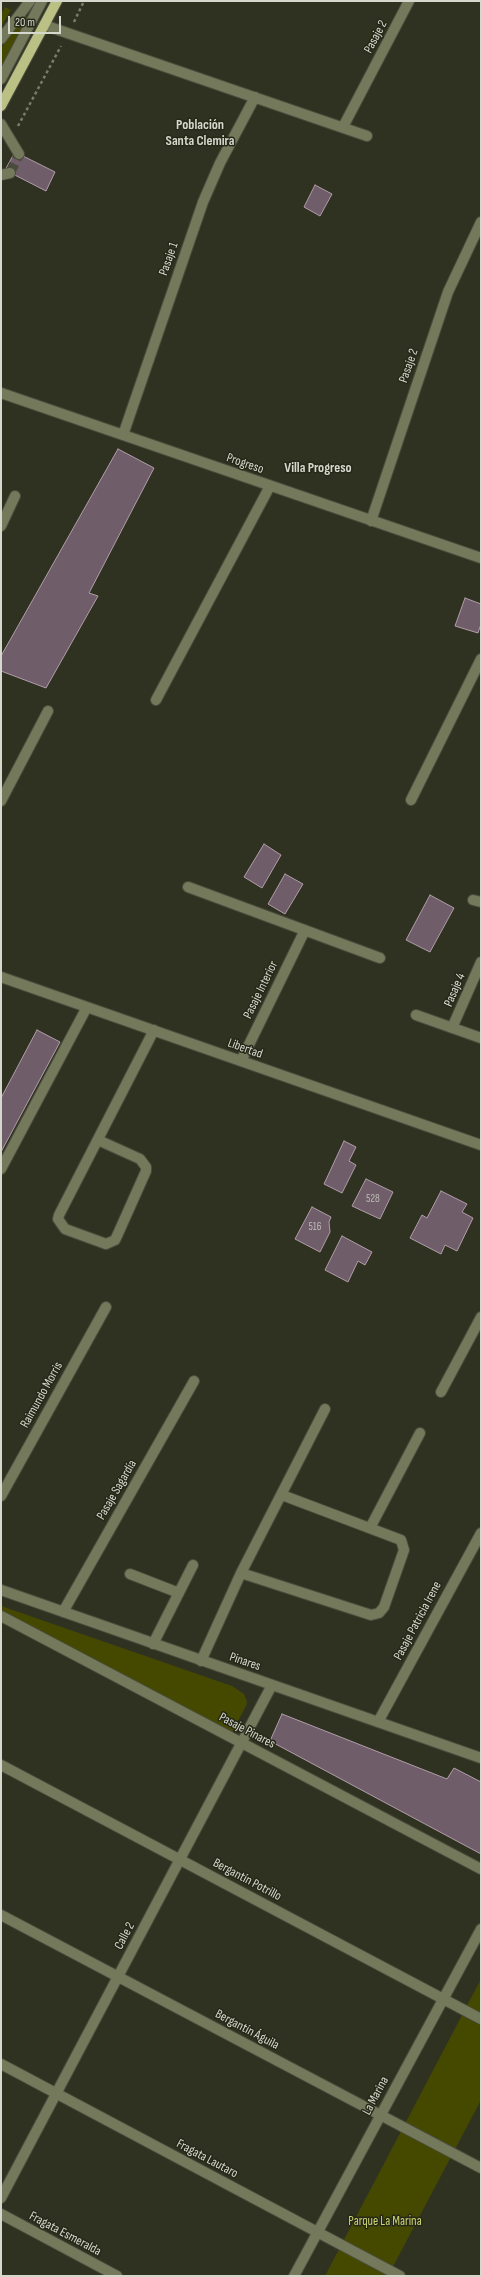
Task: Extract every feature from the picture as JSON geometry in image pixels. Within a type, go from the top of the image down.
[{"type":"main road","points":[[1,106],[57,1]]},
{"type":"street","points":[[1,39],[30,1]]},
{"type":"street","points":[[1,79],[42,1]]},
{"type":"street","name":"Pasaje 2","points":[[343,127],[409,1]]},
{"type":"street","points":[[44,25],[367,136]]},
{"type":"street","name":"Pasaje 1","points":[[123,435],[205,195],[255,97]]},
{"type":"street","points":[[1,124],[19,154]]},
{"type":"street","name":"Pasaje 2","points":[[371,521],[451,286],[481,222]]},
{"type":"street","name":"Progreso","points":[[1,393],[481,558]]},
{"type":"street","points":[[156,700],[270,486]]},
{"type":"street","points":[[1,526],[15,496]]},
{"type":"street","points":[[411,800],[481,660]]},
{"type":"street","points":[[1,801],[48,711]]},
{"type":"street","points":[[188,887],[380,958]]},
{"type":"street","name":"Pasaje Interior","points":[[241,1061],[305,930]]},
{"type":"street","name":"Pasaje 4","points":[[452,1028],[481,962]]},
{"type":"street","name":"Libertad","points":[[1,977],[481,1145]]},
{"type":"street","points":[[1,1169],[87,1007]]},
{"type":"street","points":[[416,1015],[481,1038]]},
{"type":"street","points":[[98,1140],[140,1159],[146,1171],[117,1236],[114,1240],[106,1244],[65,1229],[58,1219],[98,1140],[154,1030]]},
{"type":"street","name":"Raimundo Morris","points":[[1,1496],[106,1307]]},
{"type":"street","points":[[440,1392],[481,1317]]},
{"type":"street","name":"Pasaje Sagardía","points":[[62,1612],[194,1381]]},
{"type":"street","points":[[201,1660],[240,1573],[282,1495],[325,1409]]},
{"type":"street","points":[[370,1528],[420,1433]]},
{"type":"street","points":[[240,1573],[371,1615],[379,1613],[384,1607],[404,1546],[398,1538],[282,1495]]},
{"type":"street","name":"Pasaje Patricia Irene","points":[[378,1722],[481,1533]]},
{"type":"street","points":[[153,1644],[193,1565]]},
{"type":"street","points":[[130,1574],[179,1592]]},
{"type":"street","name":"Pinares","points":[[1,1590],[481,1758]]},
{"type":"street","name":"Pasaje Pinares","points":[[1,1616],[481,1869]]},
{"type":"street","name":"Calle 2","points":[[1,2198],[272,1685]]},
{"type":"street","name":"Bergantín Potrillo","points":[[1,1765],[481,2019]]},
{"type":"street","name":"Bergantín Águila","points":[[1,1915],[481,2168]]},
{"type":"street","name":"La Marina","points":[[294,2276],[481,1929]]},
{"type":"street","name":"Fragata Lautaro","points":[[1,2064],[400,2276]]},
{"type":"street","name":"Fragata Esmeralda","points":[[1,2214],[117,2276]]},
{"type":"path","points":[[10,141],[84,1]]},
{"type":"green space","points":[[5,7],[11,10],[1,27],[1,14]]},
{"type":"green space","points":[[26,16],[28,17],[1,67],[1,48]]},
{"type":"green space","points":[[1,1606],[232,1686],[244,1694],[247,1702],[246,1706],[232,1732],[1,1610]]},
{"type":"green space","name":"Parque La Marina","points":[[481,1979],[481,2100],[388,2276],[325,2276]]},
{"type":"building","points":[[15,152],[55,172],[46,191],[5,170]]},
{"type":"building","points":[[315,185],[332,194],[320,216],[304,207]]},
{"type":"building","points":[[118,449],[154,468],[89,593],[98,596],[46,688],[1,671],[1,656]]},
{"type":"building","points":[[465,598],[481,604],[481,624],[478,633],[455,626]]},
{"type":"building","points":[[264,844],[281,855],[262,888],[244,877]]},
{"type":"building","points":[[285,874],[303,884],[285,914],[268,904]]},
{"type":"building","points":[[430,895],[454,908],[430,952],[406,940]]},
{"type":"building","points":[[37,1030],[60,1042],[1,1152],[1,1098]]},
{"type":"building","points":[[344,1141],[356,1147],[349,1161],[356,1165],[342,1193],[324,1184]]},
{"type":"building","points":[[366,1179],[393,1192],[380,1219],[352,1206]]},
{"type":"building","points":[[441,1191],[467,1204],[462,1212],[473,1218],[457,1251],[445,1245],[441,1254],[410,1238],[422,1215],[427,1218]]},
{"type":"building","points":[[312,1207],[331,1217],[329,1222],[330,1232],[320,1252],[295,1239]]},
{"type":"building","points":[[342,1236],[372,1252],[365,1265],[358,1261],[348,1282],[325,1270]]},
{"type":"building","points":[[282,1714],[447,1779],[454,1768],[481,1782],[481,1854],[270,1741]]},
{"type":"tunnel","points":[[10,173],[19,154]]},
{"type":"district","name":"Población Santa Clemira","points":[[200,134]]},
{"type":"district","name":"Villa Progreso","points":[[318,468]]}]
